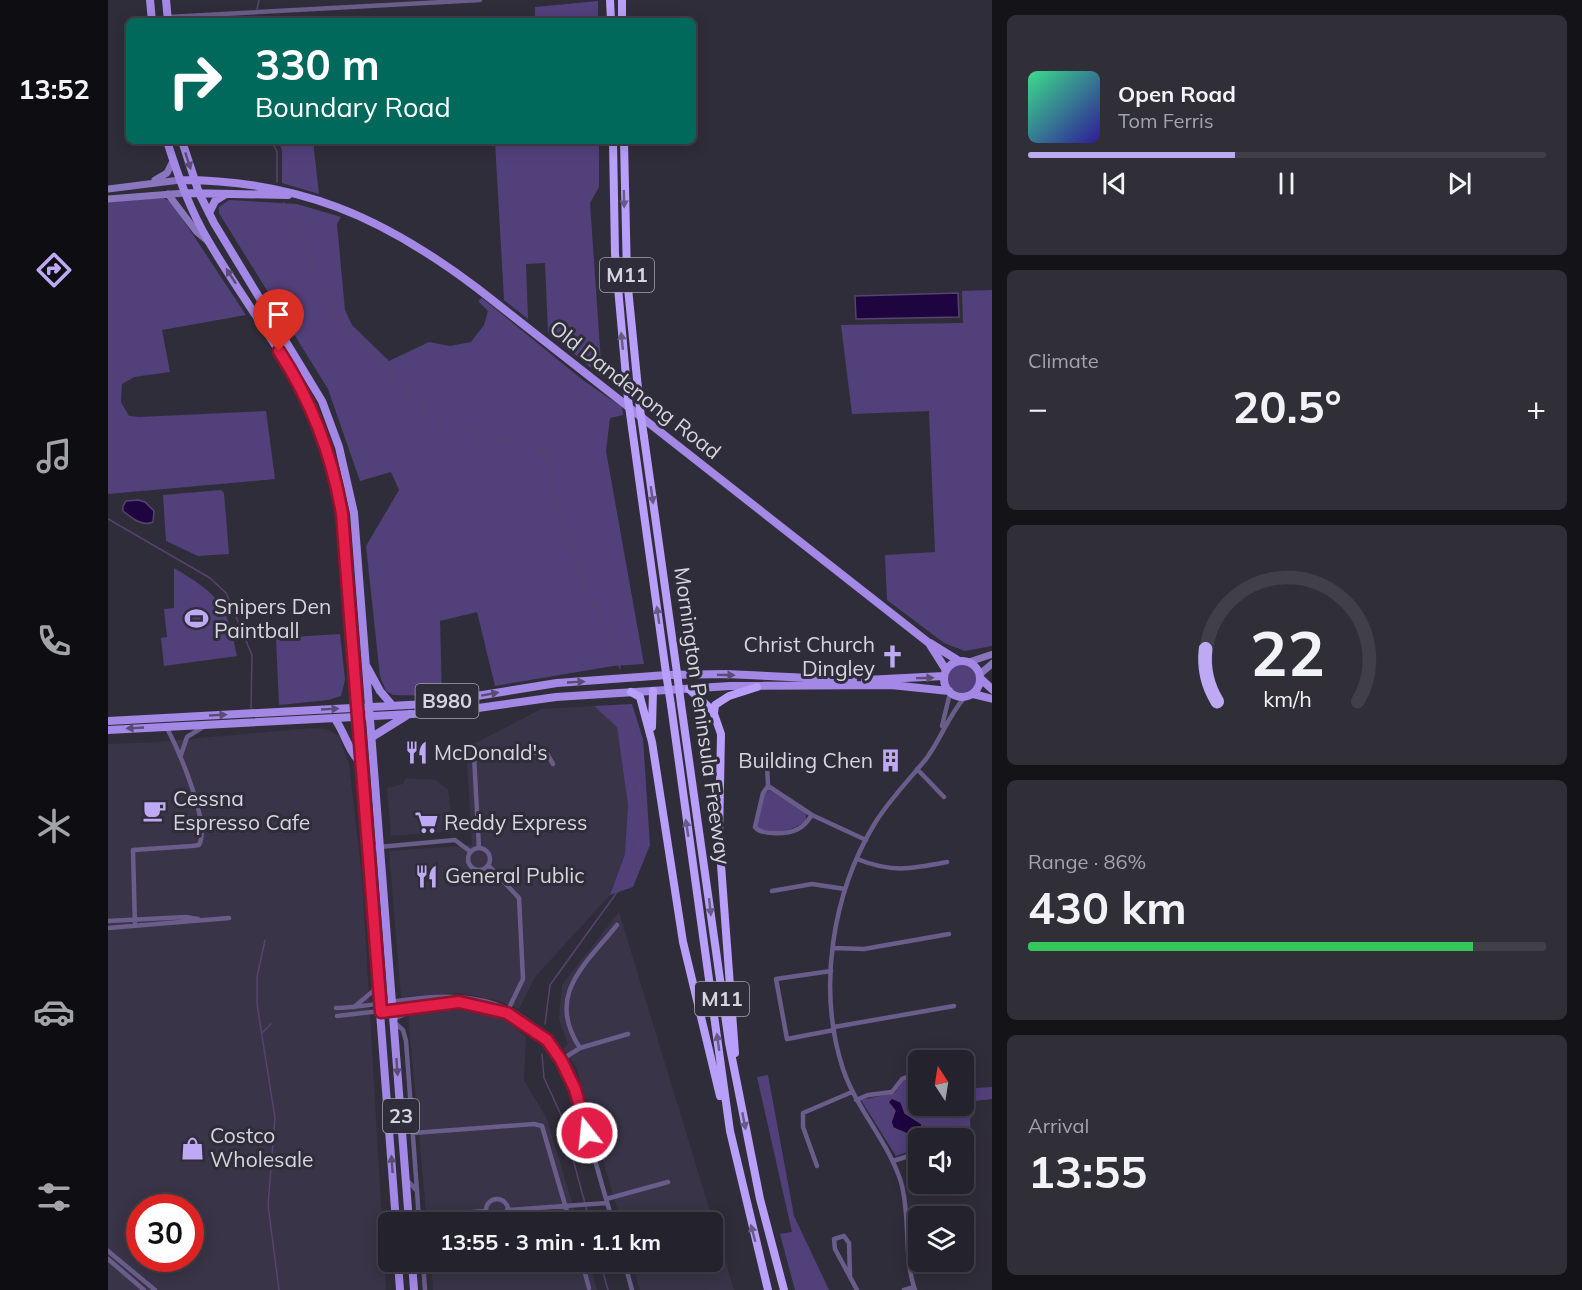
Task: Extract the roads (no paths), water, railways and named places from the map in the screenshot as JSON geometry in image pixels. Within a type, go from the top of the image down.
[{"type":"highway","points":[[610,0],[611,18]]},
{"type":"highway","points":[[622,0],[622,18]]},
{"type":"highway","name":"Mornington Peninsula Freeway","points":[[613,144],[615,254],[632,428],[669,674],[681,704],[720,992],[760,1199],[784,1290]]},
{"type":"highway","name":"Mornington Peninsula Freeway","points":[[624,144],[627,278],[669,674],[670,705],[730,1131],[768,1290]]},
{"type":"highway","points":[[738,1091],[719,838],[721,734],[714,706],[721,700],[757,687]]},
{"type":"highway","points":[[689,688],[702,698],[714,713]]},
{"type":"highway","points":[[652,742],[653,691]]},
{"type":"highway","points":[[631,692],[640,697],[652,742],[683,942],[730,1131]]},
{"type":"main road","points":[[150,0],[152,18]]},
{"type":"main road","points":[[166,0],[168,18]]},
{"type":"main road","name":"23","points":[[168,144],[185,193],[209,242],[289,366],[311,406],[325,442],[342,514],[395,1212]]},
{"type":"main road","name":"23","points":[[183,144],[199,193],[209,213],[317,392],[339,447],[354,513],[408,1212]]},
{"type":"main road","points":[[150,182],[165,174],[173,161]]},
{"type":"main road","name":"Old Dandenong Road","points":[[108,189],[180,180],[249,184],[302,196],[381,225],[416,243],[447,264],[929,643],[959,661]]},
{"type":"main road","points":[[209,213],[215,201],[231,192]]},
{"type":"main road","name":"Old Dandenong Road","points":[[108,199],[231,192],[302,196]]},
{"type":"main road","points":[[168,194],[177,202],[196,231],[209,242]]},
{"type":"main road","name":"Old Dandenong Road","points":[[929,643],[945,673]]},
{"type":"main road","points":[[949,692],[945,673],[959,661],[969,662],[992,654]]},
{"type":"main road","points":[[969,662],[992,689]]},
{"type":"main road","points":[[969,696],[979,688],[980,676],[992,664]]},
{"type":"main road","points":[[366,666],[391,705],[391,715]]},
{"type":"main road","name":"B980","points":[[357,707],[449,701],[557,683],[669,674],[834,680],[945,673]]},
{"type":"main road","points":[[653,691],[669,674],[689,688]]},
{"type":"main road","name":"B980","points":[[357,717],[471,709],[556,697],[689,688],[891,685],[969,696]]},
{"type":"main road","points":[[969,696],[992,699]]},
{"type":"main road","points":[[108,721],[357,707]]},
{"type":"main road","points":[[372,737],[409,714]]},
{"type":"main road","points":[[108,730],[203,727],[357,717]]},
{"type":"main road","points":[[335,719],[346,734],[353,756],[362,764]]},
{"type":"main road","points":[[368,845],[379,824]]},
{"type":"main road","points":[[398,1272],[399,1289]]},
{"type":"main road","points":[[413,1272],[414,1290]]},
{"type":"street","points":[[184,18],[480,0]]},
{"type":"street","points":[[941,731],[949,692]]},
{"type":"street","points":[[908,1226],[900,1182],[893,1161],[856,1100],[842,1066],[834,1029],[831,971],[833,948],[845,890],[866,840],[894,796],[932,750],[941,731],[969,696]]},
{"type":"street","points":[[181,757],[185,739],[203,727]]},
{"type":"street","points":[[135,927],[133,850],[192,846],[199,844],[202,840],[200,817],[181,757],[167,728]]},
{"type":"street","points":[[479,848],[474,756],[546,752],[553,765]]},
{"type":"street","points":[[769,755],[768,786],[763,793],[756,821],[757,831],[792,831],[802,827],[812,814]]},
{"type":"street","points":[[917,769],[944,797]]},
{"type":"street","points":[[768,786],[812,814],[866,840]]},
{"type":"street","points":[[368,845],[455,840],[471,852]]},
{"type":"street","points":[[479,848],[471,852],[468,860],[471,867],[482,870],[489,866]]},
{"type":"street","points":[[479,848],[489,854],[489,866],[519,898],[523,979],[508,1010]]},
{"type":"street","points":[[857,859],[881,868],[897,870],[948,862]]},
{"type":"street","points":[[772,891],[812,884],[845,890]]},
{"type":"street","points":[[108,921],[186,917],[201,920]]},
{"type":"street","points":[[108,928],[229,918]]},
{"type":"street","points":[[580,1047],[571,1034],[566,1018],[570,985],[617,925]]},
{"type":"street","points":[[833,948],[864,949],[949,934]]},
{"type":"street","points":[[831,971],[776,979],[787,1040],[954,1006]]},
{"type":"street","points":[[352,1008],[369,997],[378,986]]},
{"type":"street","points":[[337,1016],[451,997],[488,1001],[508,1010],[538,1029],[561,1060],[575,1089],[610,1212]]},
{"type":"street","points":[[392,1006],[420,1008],[459,1002],[508,1010]]},
{"type":"street","points":[[336,1008],[380,1009]]},
{"type":"street","points":[[419,1212],[406,1038],[394,1021],[420,1008]]},
{"type":"street","points":[[561,1060],[580,1047],[628,1034]]},
{"type":"street","points":[[856,1100],[868,1095],[892,1092],[902,1079],[908,1076]]},
{"type":"street","points":[[817,1166],[803,1127],[802,1113],[852,1092]]},
{"type":"street","points":[[413,1133],[538,1125],[544,1130],[567,1212]]},
{"type":"street","points":[[893,1161],[908,1156]]},
{"type":"street","points":[[405,1178],[417,1191]]},
{"type":"street","points":[[507,1210],[595,1204],[668,1182]]},
{"type":"street","points":[[496,1199],[503,1201],[507,1210],[506,1216],[498,1221],[489,1217],[486,1211],[490,1202],[496,1199]]},
{"type":"street","points":[[473,1212],[486,1211]]},
{"type":"street","points":[[850,1276],[849,1243],[844,1236],[838,1237],[834,1239],[835,1249],[857,1290]]},
{"type":"street","points":[[108,1251],[155,1290]]},
{"type":"street","points":[[108,1260],[144,1290]]},
{"type":"street","points":[[424,1272],[425,1290]]},
{"type":"street","points":[[585,1272],[589,1288]]},
{"type":"street","points":[[627,1272],[633,1290]]},
{"type":"street","points":[[904,1290],[914,1288],[912,1272]]},
{"type":"waterway","points":[[257,9],[259,0]]},
{"type":"waterway","points":[[273,144],[277,152],[277,182]]},
{"type":"waterway","points":[[284,203],[335,317],[442,423],[547,452],[560,523],[616,653],[620,668]]},
{"type":"waterway","points":[[108,519],[210,578],[226,593],[252,655],[251,708]]},
{"type":"waterway","points":[[545,1024],[550,985],[633,870],[643,829],[635,737],[626,706]]},
{"type":"waterway","points":[[265,940],[257,977],[257,1004],[275,1118],[268,1205],[279,1290]]},
{"type":"waterway","points":[[263,1032],[271,1024]]},
{"type":"waterway","points":[[542,1054],[544,1078],[561,1115],[587,1212]]},
{"type":"waterway","points":[[603,1272],[608,1290]]},
{"type":"place","name":"Snipers Den Paintball","points":[[196,619]]},
{"type":"place","name":"Christ Church Dingley","points":[[893,657]]},
{"type":"place","name":"McDonald's","points":[[416,753]]},
{"type":"place","name":"Building Chen","points":[[891,761]]},
{"type":"place","name":"Cessna Espresso Cafe","points":[[155,811]]},
{"type":"place","name":"Reddy Express","points":[[426,823]]},
{"type":"place","name":"General Public","points":[[427,876]]},
{"type":"place","name":"Costco Wholesale","points":[[192,1148]]}]
